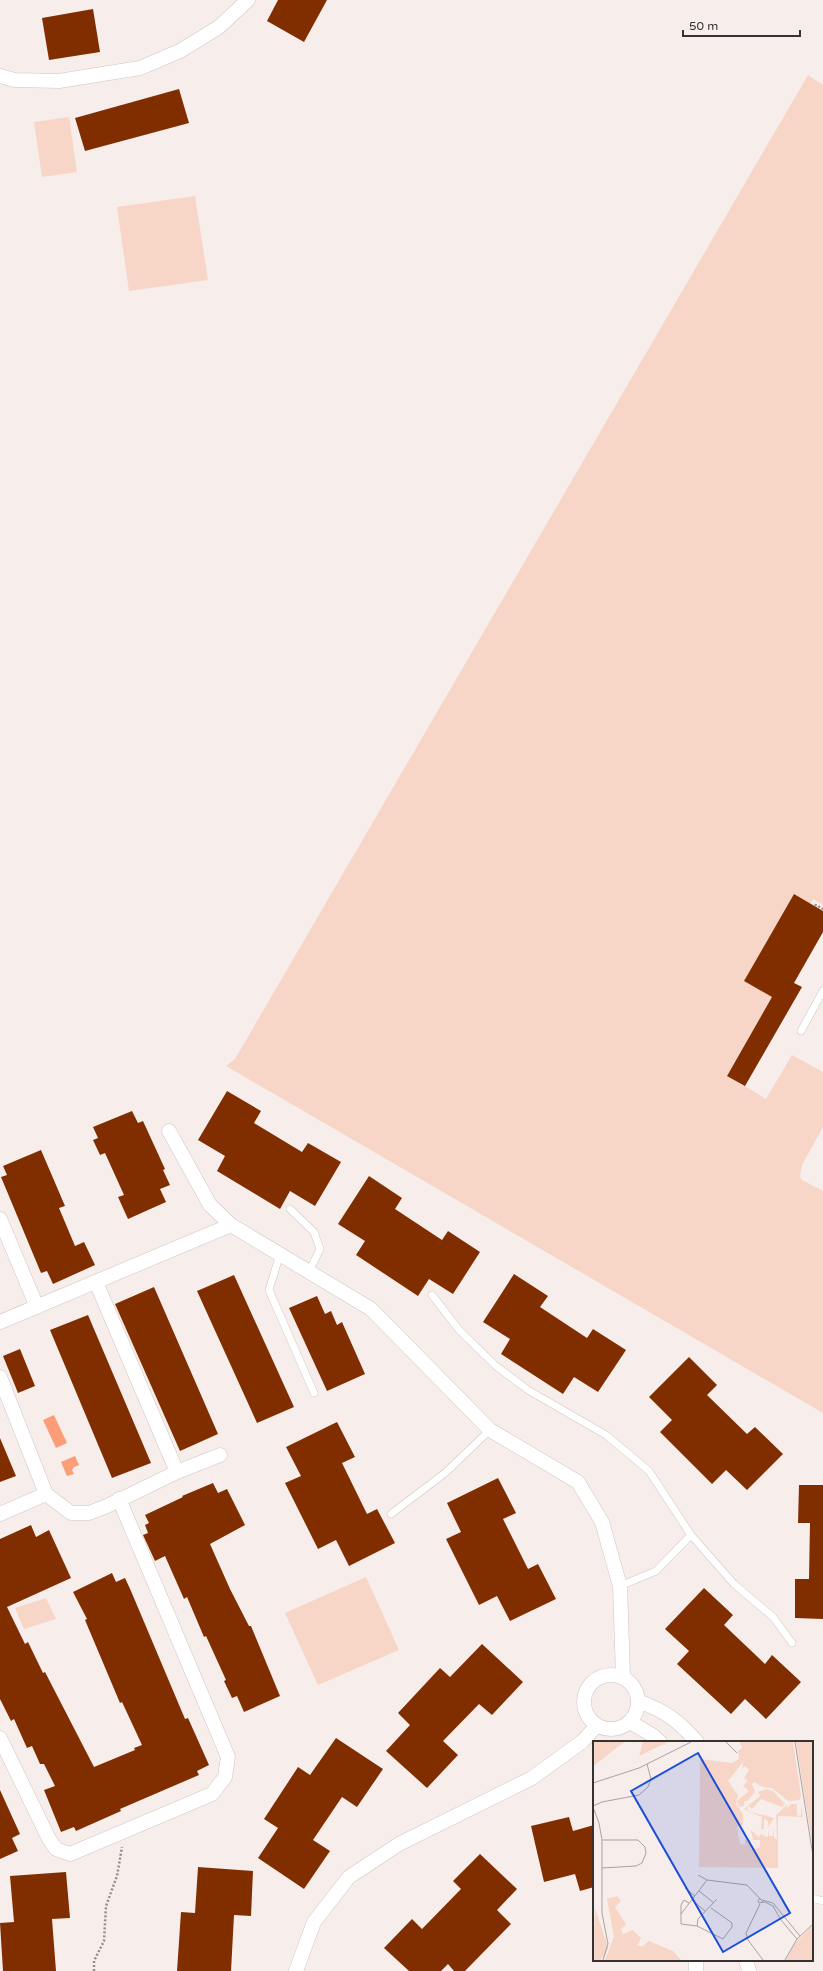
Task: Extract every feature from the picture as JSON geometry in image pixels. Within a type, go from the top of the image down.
[{"type":"street","points":[[0,76],[14,80],[59,81],[140,68],[180,51],[219,27],[248,0]]},
{"type":"street","points":[[169,1131],[210,1205],[231,1225],[370,1309],[490,1430],[578,1482],[602,1522],[620,1586],[623,1677]]},
{"type":"street","points":[[0,1219],[37,1307]]},
{"type":"street","points":[[0,1322],[231,1225]]},
{"type":"street","points":[[96,1282],[177,1472]]},
{"type":"street","points":[[0,1377],[46,1494],[72,1513],[89,1513],[177,1472],[220,1456]]},
{"type":"street","points":[[0,1514],[46,1494]]},
{"type":"street","points":[[0,1738],[56,1849],[70,1854],[212,1794],[225,1777],[228,1757],[119,1500]]},
{"type":"street","points":[[604,1674],[614,1674],[623,1677],[634,1687],[638,1701],[636,1712],[630,1722],[617,1728],[610,1729],[597,1725],[589,1719],[583,1702],[587,1688],[596,1678],[604,1674]]},
{"type":"street","points":[[638,1701],[662,1710],[686,1729],[696,1741]]},
{"type":"street","points":[[630,1722],[652,1735],[659,1741]]},
{"type":"street","points":[[296,1971],[314,1922],[349,1877],[399,1844],[532,1778],[584,1741],[597,1725]]},
{"type":"street","points":[[746,1961],[749,1971]]},
{"type":"lane","points":[[800,1031],[823,992]]},
{"type":"lane","points":[[290,1209],[314,1232],[320,1249],[309,1272]]},
{"type":"lane","points":[[280,1254],[269,1290],[314,1393]]},
{"type":"lane","points":[[432,1295],[460,1331],[496,1366],[528,1390],[606,1435],[649,1471],[691,1535],[734,1584],[772,1617],[792,1643]]},
{"type":"lane","points":[[391,1514],[446,1473],[490,1430]]},
{"type":"lane","points":[[620,1586],[656,1571],[691,1535]]},
{"type":"lane","points":[[813,1898],[823,1901]]},
{"type":"path","points":[[815,906],[816,905],[823,909]]},
{"type":"path","points":[[94,1971],[93,1964],[104,1941],[106,1906],[117,1876],[125,1831]]},
{"type":"shaded area","points":[[808,75],[823,85],[823,905],[813,899],[811,904],[794,894],[744,981],[772,997],[727,1075],[766,1099],[792,1055],[823,1072],[823,1127],[802,1165],[800,1176],[802,1180],[823,1191],[823,1413],[226,1066],[235,1059]]},
{"type":"shaded area","points":[[69,117],[77,172],[42,177],[34,122]]},
{"type":"shaded area","points":[[195,196],[208,280],[129,291],[117,207]]},
{"type":"shaded area","points":[[54,1415],[67,1443],[56,1448],[43,1420]]},
{"type":"shaded area","points":[[75,1456],[79,1465],[74,1467],[72,1470],[74,1474],[67,1476],[61,1462]]},
{"type":"shaded area","points":[[366,1577],[399,1650],[318,1685],[285,1613]]},
{"type":"shaded area","points":[[46,1598],[56,1619],[24,1629],[15,1608]]},
{"type":"building","points":[[278,0],[327,0],[304,42],[267,21]]},
{"type":"building","points":[[93,9],[100,52],[49,60],[42,18]]},
{"type":"building","points":[[179,89],[189,123],[85,151],[75,118]]},
{"type":"building","points":[[794,894],[823,911],[823,932],[794,983],[802,987],[745,1086],[727,1076],[772,997],[744,981]]},
{"type":"building","points":[[227,1091],[261,1111],[254,1123],[302,1152],[308,1143],[341,1162],[315,1206],[290,1191],[280,1209],[217,1171],[225,1156],[198,1140]]},
{"type":"building","points":[[132,1111],[138,1123],[143,1121],[165,1169],[163,1170],[170,1185],[160,1189],[166,1202],[128,1219],[118,1197],[124,1195],[105,1153],[100,1155],[93,1140],[98,1138],[93,1127]]},
{"type":"building","points":[[41,1150],[65,1206],[59,1208],[75,1246],[84,1242],[95,1265],[53,1284],[47,1271],[41,1273],[1,1177],[7,1175],[3,1166]]},
{"type":"building","points":[[369,1176],[402,1198],[395,1209],[442,1240],[448,1231],[480,1252],[453,1294],[429,1279],[418,1296],[356,1255],[365,1241],[338,1224]]},
{"type":"building","points":[[514,1274],[548,1296],[540,1307],[587,1338],[593,1329],[626,1350],[598,1392],[574,1377],[563,1394],[501,1354],[510,1339],[483,1322]]},
{"type":"building","points":[[234,1275],[294,1407],[257,1423],[197,1291]]},
{"type":"building","points":[[154,1287],[218,1434],[180,1451],[115,1304]]},
{"type":"building","points":[[317,1296],[325,1314],[331,1311],[337,1325],[342,1322],[365,1374],[327,1391],[289,1308]]},
{"type":"building","points":[[88,1315],[151,1463],[112,1478],[50,1330]]},
{"type":"building","points":[[20,1349],[35,1386],[18,1393],[3,1356]]},
{"type":"building","points":[[689,1357],[717,1385],[707,1395],[747,1434],[755,1427],[783,1454],[747,1490],[726,1470],[712,1484],[660,1432],[672,1420],[649,1397]]},
{"type":"building","points":[[337,1422],[355,1457],[342,1463],[367,1514],[377,1509],[395,1543],[349,1566],[336,1540],[318,1549],[285,1483],[301,1476],[286,1447]]},
{"type":"building","points":[[0,1438],[16,1476],[0,1482]]},
{"type":"building","points":[[498,1478],[516,1513],[503,1519],[528,1569],[538,1564],[556,1599],[510,1621],[497,1596],[479,1605],[446,1539],[461,1532],[447,1503]]},
{"type":"building","points":[[213,1483],[218,1493],[227,1489],[245,1525],[210,1544],[230,1589],[249,1626],[251,1626],[280,1696],[244,1712],[237,1696],[232,1698],[224,1681],[226,1680],[206,1636],[204,1637],[187,1597],[184,1599],[165,1556],[155,1561],[143,1535],[148,1533],[145,1525],[149,1523],[145,1515],[183,1497],[182,1496]]},
{"type":"building","points":[[799,1485],[823,1485],[823,1619],[795,1618],[795,1579],[809,1579],[810,1523],[798,1523]]},
{"type":"building","points":[[31,1525],[36,1537],[49,1530],[71,1578],[7,1607],[25,1644],[28,1642],[43,1673],[45,1672],[94,1767],[135,1750],[134,1748],[142,1745],[122,1702],[120,1703],[85,1620],[87,1619],[73,1592],[112,1573],[116,1582],[125,1578],[185,1719],[188,1718],[209,1765],[197,1771],[199,1775],[120,1809],[121,1811],[76,1831],[74,1827],[61,1832],[44,1790],[55,1786],[44,1764],[40,1764],[32,1746],[27,1748],[14,1719],[11,1721],[0,1699],[0,1539]]},
{"type":"building","points":[[704,1588],[733,1615],[724,1625],[765,1664],[772,1655],[801,1682],[766,1719],[745,1699],[731,1714],[677,1664],[689,1651],[665,1629]]},
{"type":"building","points":[[482,1644],[523,1682],[492,1715],[479,1704],[443,1741],[458,1755],[427,1788],[386,1751],[410,1725],[398,1713],[440,1668],[450,1677]]},
{"type":"building","points":[[336,1738],[383,1769],[357,1807],[342,1797],[313,1840],[330,1851],[304,1889],[258,1858],[278,1828],[264,1819],[298,1767],[310,1775]]},
{"type":"building","points":[[0,1790],[20,1834],[12,1838],[18,1851],[0,1859]]},
{"type":"building","points":[[569,1817],[573,1831],[593,1825],[593,1887],[580,1891],[575,1874],[544,1882],[531,1826]]},
{"type":"building","points":[[480,1854],[517,1889],[497,1910],[511,1924],[465,1971],[454,1971],[448,1964],[441,1971],[409,1971],[384,1948],[412,1919],[422,1929],[461,1889],[453,1881]]},
{"type":"building","points":[[198,1867],[253,1871],[251,1916],[234,1915],[231,1971],[177,1971],[181,1912],[195,1913]]},
{"type":"building","points":[[66,1872],[70,1918],[52,1919],[56,1971],[3,1971],[0,1923],[14,1922],[10,1876]]}]
